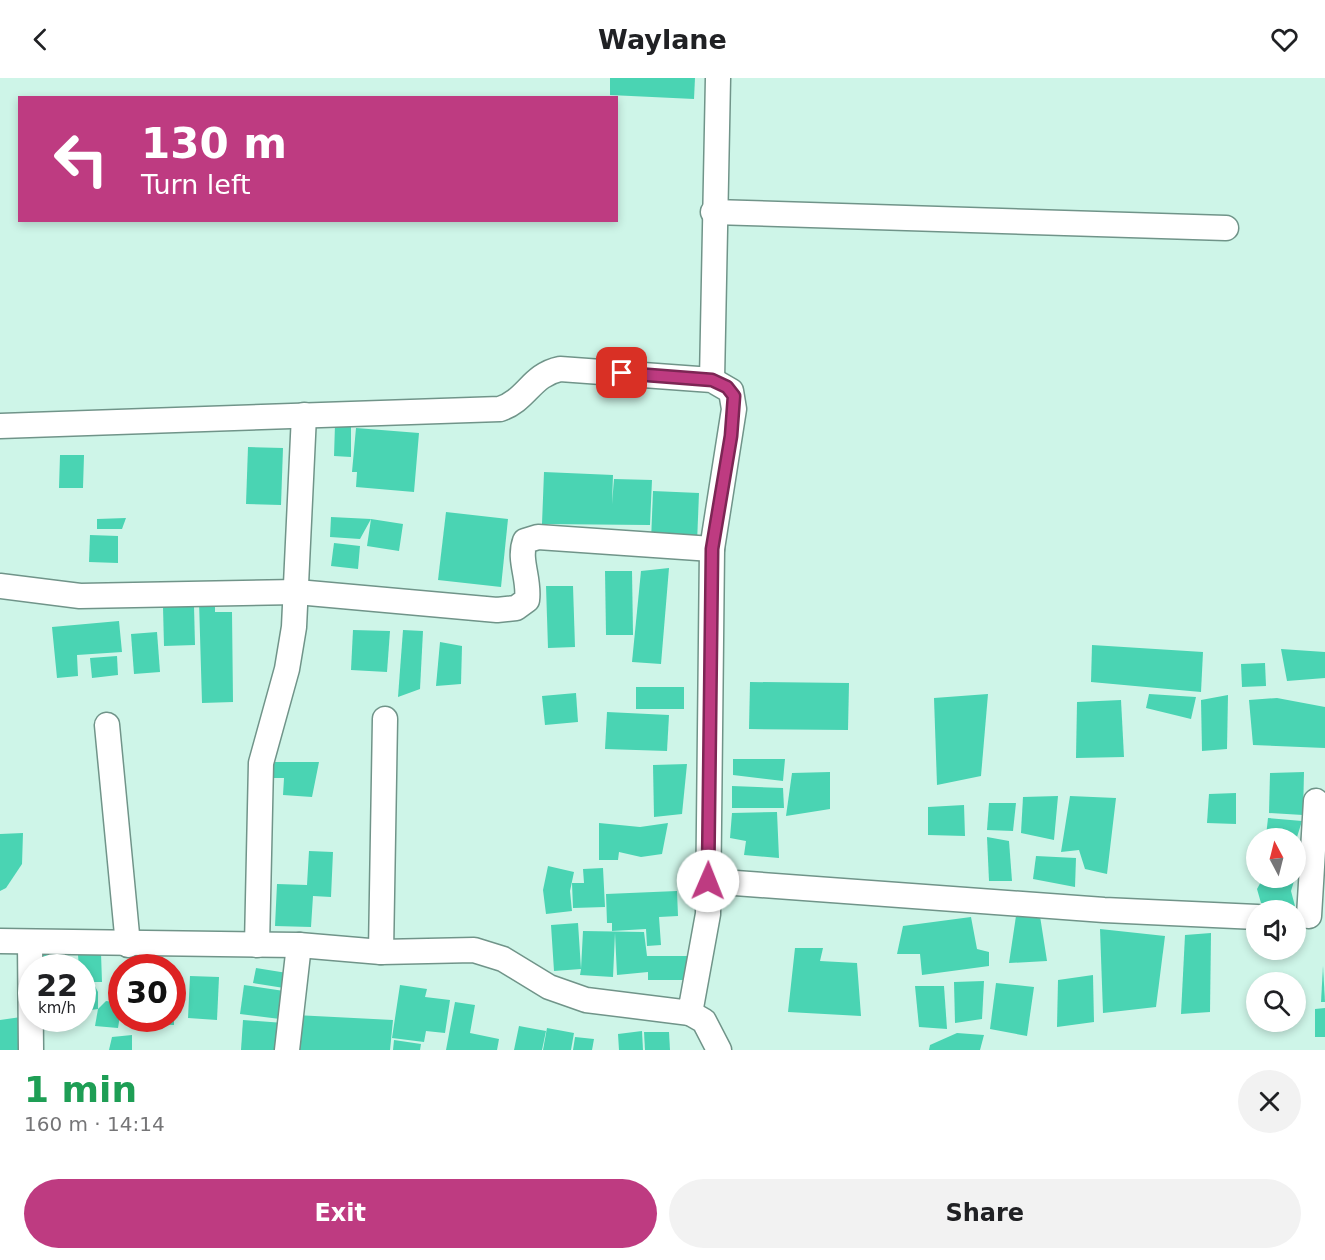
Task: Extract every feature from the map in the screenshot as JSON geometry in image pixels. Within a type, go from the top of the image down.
[{"type":"street","points":[[712,380],[713,212],[718,78]]},
{"type":"street","points":[[713,212],[1226,228]]},
{"type":"street","points":[[0,426],[500,409],[514,404],[539,376],[560,369],[712,380],[731,391],[734,409],[712,549],[708,914],[690,1013]]},
{"type":"street","points":[[257,945],[261,764],[287,669],[297,592],[304,415]]},
{"type":"street","points":[[0,586],[80,596],[297,592],[497,610],[516,608],[527,600],[529,585],[521,552],[525,541],[538,537],[712,549]]},
{"type":"street","points":[[381,952],[385,719]]},
{"type":"street","points":[[107,725],[128,945]]},
{"type":"street","points":[[1310,917],[1316,801]]},
{"type":"street","points":[[708,881],[1104,910],[1246,916]]},
{"type":"street","points":[[0,941],[128,945],[299,945],[381,952],[474,950],[503,959],[549,987],[586,1000],[690,1013],[704,1021],[718,1050]]},
{"type":"street","points":[[30,943],[31,1050]]},
{"type":"street","points":[[287,1050],[299,945]]},
{"type":"building","points":[[610,78],[695,78],[694,99],[610,95]]},
{"type":"building","points":[[335,424],[351,424],[351,457],[334,456]]},
{"type":"building","points":[[356,428],[419,433],[414,492],[356,487],[357,472],[352,472]]},
{"type":"building","points":[[248,447],[283,448],[281,505],[246,504]]},
{"type":"building","points":[[60,455],[84,455],[83,488],[59,488]]},
{"type":"building","points":[[544,472],[613,475],[612,504],[614,479],[652,480],[650,525],[542,524]]},
{"type":"building","points":[[653,491],[699,493],[697,543],[651,541]]},
{"type":"building","points":[[446,512],[508,519],[501,587],[438,580]]},
{"type":"building","points":[[331,517],[371,519],[360,539],[330,537]]},
{"type":"building","points":[[126,518],[122,529],[97,529],[97,519]]},
{"type":"building","points":[[371,519],[403,524],[399,551],[367,546]]},
{"type":"building","points":[[90,535],[118,536],[118,563],[89,562]]},
{"type":"building","points":[[334,543],[360,546],[358,569],[331,566]]},
{"type":"building","points":[[669,568],[661,664],[632,662],[641,571]]},
{"type":"building","points":[[605,571],[632,571],[633,635],[606,635]]},
{"type":"building","points":[[546,586],[573,586],[575,647],[548,648]]},
{"type":"building","points":[[215,600],[215,612],[232,612],[233,702],[202,703],[199,601]]},
{"type":"building","points":[[194,606],[195,645],[164,646],[163,607]]},
{"type":"building","points":[[119,621],[122,652],[77,655],[78,676],[57,678],[52,627]]},
{"type":"building","points":[[353,630],[390,631],[387,672],[351,670]]},
{"type":"building","points":[[403,630],[423,631],[420,689],[398,697]]},
{"type":"building","points":[[157,632],[160,672],[134,674],[131,634]]},
{"type":"building","points":[[440,642],[462,646],[461,684],[436,686]]},
{"type":"building","points":[[1092,645],[1203,652],[1201,692],[1091,682]]},
{"type":"building","points":[[1281,649],[1325,652],[1325,678],[1287,681]]},
{"type":"building","points":[[117,656],[118,675],[92,678],[90,658]]},
{"type":"building","points":[[1265,663],[1266,686],[1242,687],[1241,664]]},
{"type":"building","points":[[750,682],[849,683],[848,730],[749,729]]},
{"type":"building","points":[[636,687],[684,687],[684,709],[636,709]]},
{"type":"building","points":[[576,693],[578,722],[545,725],[542,696]]},
{"type":"building","points":[[988,694],[981,776],[937,785],[934,698]]},
{"type":"building","points":[[1149,694],[1196,697],[1191,719],[1146,708]]},
{"type":"building","points":[[1228,695],[1227,749],[1202,751],[1201,700]]},
{"type":"building","points":[[1277,698],[1325,707],[1325,748],[1253,745],[1249,700]]},
{"type":"building","points":[[1121,700],[1124,757],[1076,758],[1077,702]]},
{"type":"building","points":[[607,712],[669,715],[667,751],[605,749]]},
{"type":"building","points":[[733,759],[785,759],[783,781],[733,775]]},
{"type":"building","points":[[267,762],[319,762],[312,797],[283,795],[284,778],[265,778]]},
{"type":"building","points":[[687,764],[682,814],[654,817],[653,765]]},
{"type":"building","points":[[830,772],[830,809],[786,816],[792,773]]},
{"type":"building","points":[[1304,772],[1303,815],[1269,813],[1270,773]]},
{"type":"building","points":[[732,786],[783,788],[784,808],[732,808]]},
{"type":"building","points":[[1236,793],[1236,824],[1207,823],[1209,794]]},
{"type":"building","points":[[1058,796],[1054,840],[1021,833],[1023,797]]},
{"type":"building","points":[[1070,796],[1116,798],[1107,874],[1085,869],[1079,850],[1061,852]]},
{"type":"building","points":[[989,803],[1016,803],[1013,831],[987,830]]},
{"type":"building","points":[[964,805],[965,836],[928,835],[928,807]]},
{"type":"building","points":[[777,812],[779,858],[744,855],[746,841],[730,838],[732,813]]},
{"type":"building","points":[[1268,818],[1302,821],[1300,828],[1267,828]]},
{"type":"building","points":[[599,823],[640,827],[668,823],[662,854],[641,857],[619,852],[618,860],[599,860]]},
{"type":"building","points":[[23,833],[22,864],[6,888],[0,891],[0,834]]},
{"type":"building","points":[[987,837],[1009,841],[1012,881],[989,881]]},
{"type":"building","points":[[309,851],[333,852],[331,897],[313,896],[311,927],[275,926],[277,884],[307,885]]},
{"type":"building","points":[[1036,856],[1076,858],[1075,887],[1033,879]]},
{"type":"building","points":[[548,866],[574,872],[570,891],[572,911],[546,914],[543,890]]},
{"type":"building","points":[[603,868],[605,907],[573,908],[572,883],[584,883],[583,869]]},
{"type":"building","points":[[1292,888],[1293,900],[1260,900],[1257,889]]},
{"type":"building","points":[[677,891],[678,916],[659,917],[661,945],[647,946],[646,929],[612,931],[612,923],[607,923],[606,894]]},
{"type":"building","points":[[1016,916],[1040,916],[1047,961],[1009,963]]},
{"type":"building","points":[[971,917],[977,949],[989,952],[989,966],[922,975],[920,954],[897,954],[903,926]]},
{"type":"building","points":[[578,923],[581,969],[554,971],[551,925]]},
{"type":"building","points":[[1100,929],[1165,936],[1156,1007],[1103,1013]]},
{"type":"building","points":[[583,931],[644,932],[647,956],[687,956],[688,980],[648,980],[648,972],[617,975],[615,933],[613,977],[580,975]]},
{"type":"building","points":[[1211,933],[1210,1012],[1181,1014],[1185,935]]},
{"type":"building","points":[[795,948],[823,948],[820,961],[857,963],[861,1016],[788,1012]]},
{"type":"building","points":[[66,951],[66,954],[35,954]]},
{"type":"building","points":[[101,953],[102,982],[96,982],[96,954],[90,954]]},
{"type":"building","points":[[1323,966],[1325,1002],[1321,1002]]},
{"type":"building","points":[[256,968],[287,973],[284,988],[253,983]]},
{"type":"building","points":[[1093,975],[1094,1022],[1057,1027],[1058,980]]},
{"type":"building","points":[[190,976],[219,977],[217,1020],[188,1018]]},
{"type":"building","points":[[984,981],[982,1019],[955,1023],[954,982]]},
{"type":"building","points":[[996,983],[1034,987],[1027,1036],[990,1029]]},
{"type":"building","points":[[244,985],[284,991],[280,1019],[240,1014]]},
{"type":"building","points":[[400,985],[427,989],[425,997],[450,1000],[445,1033],[426,1031],[424,1042],[392,1038]]},
{"type":"building","points":[[915,986],[944,986],[947,1029],[919,1027]]},
{"type":"building","points":[[96,988],[98,992],[98,1009],[96,1009]]},
{"type":"building","points":[[108,1001],[108,1027],[96,1026],[98,1009]]},
{"type":"building","points":[[455,1002],[475,1005],[470,1033],[499,1039],[497,1050],[446,1050]]},
{"type":"building","points":[[1325,1008],[1325,1037],[1315,1037],[1315,1009]]},
{"type":"building","points":[[295,1015],[393,1020],[390,1050],[293,1050]]},
{"type":"building","points":[[18,1017],[18,1050],[0,1050],[0,1020]]},
{"type":"building","points":[[243,1020],[284,1023],[282,1050],[241,1050]]},
{"type":"building","points":[[519,1026],[546,1031],[542,1050],[514,1050]]},
{"type":"building","points":[[547,1028],[574,1033],[571,1050],[543,1050]]},
{"type":"building","points":[[642,1031],[643,1050],[619,1050],[618,1034]]},
{"type":"building","points":[[644,1032],[669,1032],[670,1050],[645,1050]]},
{"type":"building","points":[[957,1033],[984,1035],[980,1050],[929,1050],[930,1045]]},
{"type":"building","points":[[132,1035],[132,1050],[109,1050],[112,1037]]},
{"type":"building","points":[[575,1037],[594,1039],[592,1050],[573,1050]]},
{"type":"building","points":[[394,1040],[421,1044],[420,1050],[393,1050]]},
{"type":"route","points":[[622,373],[712,380],[727,387],[734,396],[731,436],[712,549],[708,881]]}]
